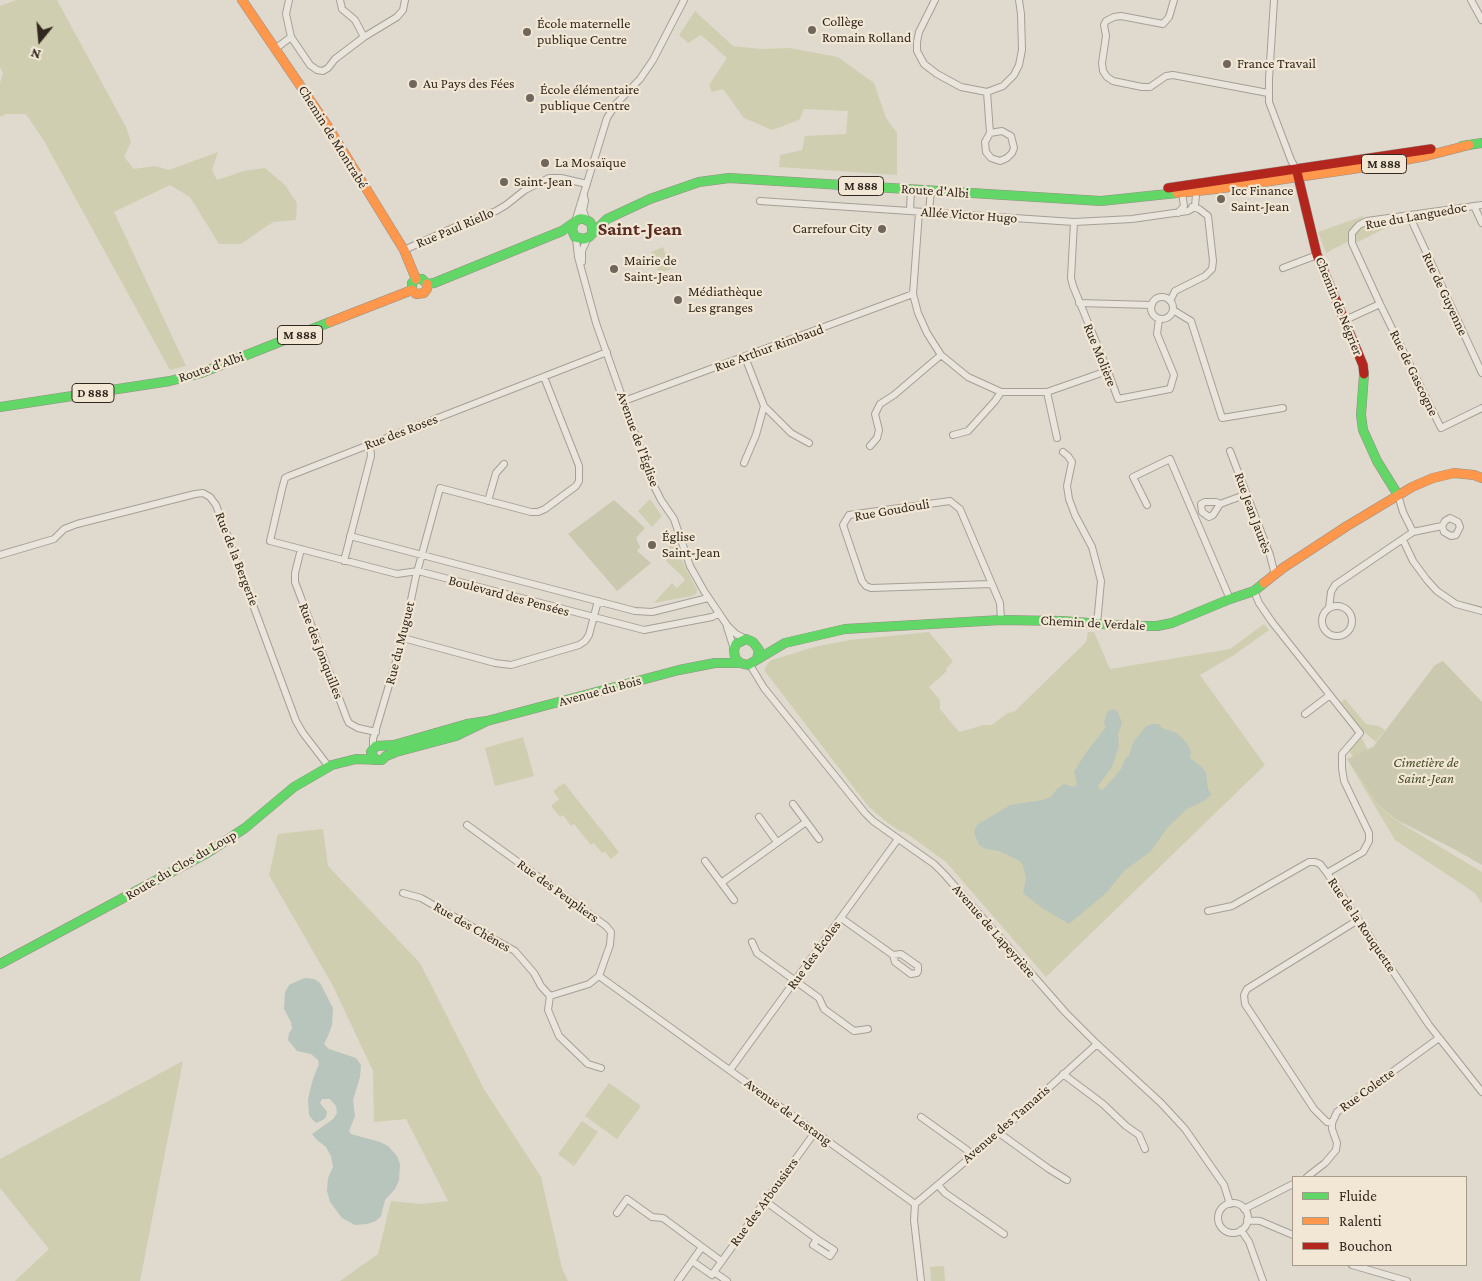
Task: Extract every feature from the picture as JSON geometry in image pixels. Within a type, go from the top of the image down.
[{"type":"street","name":"Chemin de Montrabé","points":[[242,0],[318,111],[404,250],[416,279]]},
{"type":"street","points":[[289,0],[286,14],[291,37],[310,65],[317,70],[323,71],[335,59],[364,37],[401,13],[405,0]]},
{"type":"street","points":[[340,0],[342,9],[355,20],[364,37]]},
{"type":"street","points":[[575,237],[572,230],[581,199],[588,184],[607,118],[616,104],[640,79],[653,60],[684,0]]},
{"type":"street","points":[[935,0],[919,32],[917,51],[920,58],[936,74],[949,82],[961,87],[987,92],[1003,86],[1014,75],[1019,65],[1022,41],[1021,14],[1018,0]]},
{"type":"street","points":[[1174,0],[1169,17],[1163,24],[1121,16],[1114,17],[1106,22],[1104,25],[1106,36],[1102,63],[1103,71],[1107,77],[1112,81],[1150,87],[1166,76],[1173,75],[1268,93]]},
{"type":"street","points":[[1274,0],[1268,93],[1271,112],[1297,173]]},
{"type":"street","points":[[1471,0],[1482,20]]},
{"type":"street","points":[[275,48],[291,37]]},
{"type":"street","points":[[987,92],[990,134],[985,142],[986,152],[991,158],[1000,161],[1007,158],[1014,148],[1011,136],[1002,131],[990,134]]},
{"type":"street","name":"Route d'Albi","points":[[1184,189],[1196,191],[1425,149],[1482,143]]},
{"type":"street","name":"Route d'Albi","points":[[589,236],[607,219],[644,202],[681,187],[699,182],[730,178],[1080,200],[1184,189],[1297,173]]},
{"type":"street","name":"Chemin de Négrier","points":[[1297,173],[1317,256],[1363,365],[1364,383],[1361,415],[1363,430],[1377,461],[1398,495]]},
{"type":"street","name":"Rue Paul Riello","points":[[404,250],[496,211],[525,190],[548,178],[561,178],[588,184]]},
{"type":"street","points":[[910,211],[911,189]]},
{"type":"street","points":[[1178,213],[1184,206],[1184,189]]},
{"type":"street","points":[[929,212],[931,190]]},
{"type":"street","points":[[1195,208],[1196,191]]},
{"type":"street","points":[[480,265],[565,237],[575,237],[582,240],[589,236],[592,226],[583,210],[584,196]]},
{"type":"street","name":"Allée Victor Hugo","points":[[760,201],[1074,222],[1118,221],[1178,213],[1195,208]]},
{"type":"street","name":"Route d'Albi","points":[[587,220],[644,202]]},
{"type":"street","name":"Rue du Languedoc","points":[[1352,233],[1359,225],[1367,221],[1482,205]]},
{"type":"street","points":[[1184,206],[1195,208],[1208,216],[1213,260],[1212,269],[1206,276],[1175,291],[1170,301],[1173,310],[1191,321],[1222,418],[1283,408]]},
{"type":"street","points":[[1474,206],[1482,223]]},
{"type":"street","points":[[919,212],[913,294],[918,313],[927,333],[941,355],[968,377],[1001,392],[1047,392],[1107,371]]},
{"type":"street","name":"Rue de Guyenne","points":[[1409,215],[1482,373]]},
{"type":"street","points":[[427,284],[480,265],[562,231],[581,218],[587,220]]},
{"type":"street","name":"Rue Molière","points":[[1074,222],[1071,278],[1079,303],[1118,399],[1170,389],[1174,375],[1157,334],[1159,319]]},
{"type":"street","name":"Rue de Gascogne","points":[[1352,233],[1352,243],[1441,428],[1482,408]]},
{"type":"street","name":"Avenue de l'Église","points":[[582,271],[582,251],[589,236]]},
{"type":"street","name":"Avenue de l'Église","points":[[575,237],[578,257],[596,324],[653,484],[674,519],[690,566],[726,626],[734,649]]},
{"type":"street","points":[[1283,268],[1317,256]]},
{"type":"street","points":[[416,279],[422,279],[427,284],[427,289],[424,293],[416,294],[412,290],[412,282],[416,279]]},
{"type":"street","name":"Route d'Albi","points":[[0,407],[186,378],[219,367],[412,290]]},
{"type":"street","name":"Rue Arthur Rimbaud","points":[[624,401],[913,294]]},
{"type":"street","points":[[1170,301],[1164,298],[1156,299],[1152,305],[1152,314],[1159,319],[1163,319],[1169,316],[1173,310]]},
{"type":"street","name":"Rue Molière","points":[[1079,303],[1152,305]]},
{"type":"street","points":[[1344,320],[1380,304]]},
{"type":"street","name":"Rue des Roses","points":[[301,549],[270,541],[285,478],[607,352]]},
{"type":"street","points":[[870,446],[877,438],[878,430],[875,414],[880,404],[894,395],[941,355]]},
{"type":"street","points":[[745,357],[764,406],[791,433],[809,443]]},
{"type":"street","points":[[504,464],[496,473],[488,501],[531,512],[545,509],[576,486],[579,481],[579,466],[544,377]]},
{"type":"street","points":[[953,435],[968,431],[1001,392]]},
{"type":"street","points":[[1047,392],[1057,438]]},
{"type":"street","points":[[744,463],[756,435],[764,406]]},
{"type":"street","points":[[344,561],[371,456],[370,444]]},
{"type":"street","name":"Rue Jean Jaurès","points":[[1230,451],[1270,555],[1275,575]]},
{"type":"street","points":[[1063,452],[1072,462],[1067,486],[1069,499],[1075,515],[1092,547],[1101,581],[1096,624]]},
{"type":"street","points":[[1147,505],[1133,477],[1170,459],[1230,599]]},
{"type":"street","name":"Chemin de Verdale","points":[[756,644],[785,643],[845,629],[1001,620],[1055,620],[1143,627],[1172,623],[1254,591],[1347,526],[1412,487],[1442,475],[1463,473],[1482,478]]},
{"type":"street","name":"Rue du Muguet","points":[[379,749],[376,732],[403,638],[440,488],[488,501]]},
{"type":"street","name":"Rue de la Bergerie","points":[[0,555],[54,539],[64,529],[77,524],[195,494],[203,494],[210,497],[216,505],[296,721],[303,733],[331,766]]},
{"type":"street","points":[[1220,504],[1247,494]]},
{"type":"street","points":[[1398,495],[1403,512],[1413,532]]},
{"type":"street","name":"Rue Goudouli","points":[[991,584],[872,588],[866,586],[862,581],[843,525],[849,516],[950,501],[960,509],[1000,603],[1001,620]]},
{"type":"street","points":[[1329,608],[1344,607],[1350,612],[1352,623],[1347,632],[1336,636],[1324,628],[1322,618],[1329,608],[1331,592],[1336,585],[1413,532],[1442,526]]},
{"type":"street","name":"Boulevard des Pensées","points":[[350,536],[644,612],[652,612],[708,598]]},
{"type":"street","points":[[1404,540],[1413,561],[1437,591],[1456,604],[1482,611]]},
{"type":"street","name":"Boulevard des Pensées","points":[[301,549],[397,574],[418,572],[644,630],[712,617],[718,614]]},
{"type":"street","name":"Rue des Jonquilles","points":[[301,549],[295,573],[295,582],[347,719],[349,723],[358,728],[376,732]]},
{"type":"street","name":"Rue de la Rouquette","points":[[1254,591],[1258,603],[1272,622],[1360,733],[1342,754],[1342,768],[1344,780],[1369,833],[1369,841],[1363,852],[1327,873],[1439,1038],[1482,1092]]},
{"type":"street","points":[[403,638],[495,663],[511,665],[579,645],[585,641],[589,635],[598,601]]},
{"type":"street","name":"Avenue de l'Église","points":[[726,626],[746,640]]},
{"type":"street","points":[[746,640],[756,644],[759,653],[754,662],[740,664],[735,658],[734,649],[741,641],[746,640]]},
{"type":"street","name":"Chemin de Verdale","points":[[754,662],[785,643]]},
{"type":"street","name":"Avenue du Bois","points":[[715,663],[729,655],[734,649]]},
{"type":"street","name":"Avenue de Lapeyrière","points":[[754,662],[764,688],[865,813],[873,821],[934,864],[1032,975],[1097,1044],[1161,1103],[1185,1129],[1224,1185],[1230,1204]]},
{"type":"street","name":"Avenue du Bois","points":[[379,749],[467,724],[487,721],[652,677],[715,663],[740,664]]},
{"type":"street","points":[[1305,714],[1330,695]]},
{"type":"street","name":"Route du Clos du Loup","points":[[356,758],[376,760],[372,756],[379,749]]},
{"type":"street","name":"Route du Clos du Loup","points":[[0,964],[207,854],[245,828],[294,787],[331,766],[379,749]]},
{"type":"street","points":[[793,804],[819,839]]},
{"type":"street","points":[[760,817],[776,842]]},
{"type":"street","points":[[721,883],[806,822]]},
{"type":"street","name":"Rue des Peupliers","points":[[467,825],[606,926],[611,932],[610,945],[599,976]]},
{"type":"street","name":"Rue des Écoles","points":[[730,1070],[898,839]]},
{"type":"street","points":[[705,861],[734,900]]},
{"type":"street","points":[[1208,911],[1232,906],[1309,862],[1320,864],[1327,873]]},
{"type":"street","name":"Rue des Chênes","points":[[403,893],[421,898],[515,951],[550,996]]},
{"type":"street","points":[[842,918],[893,955]]},
{"type":"street","points":[[1332,1123],[1327,1122],[1314,1109],[1246,1004],[1244,994],[1247,989],[1358,920]]},
{"type":"street","points":[[752,942],[757,953],[819,998],[824,1009],[854,1031],[868,1029]]},
{"type":"street","points":[[599,976],[589,984],[550,996],[548,1010],[559,1036],[588,1064],[601,1068]]},
{"type":"street","name":"Avenue de Lestang","points":[[599,976],[915,1204]]},
{"type":"street","name":"Rue Colette","points":[[1308,1176],[1325,1163],[1336,1150],[1337,1143],[1332,1123],[1336,1112],[1439,1038]]},
{"type":"street","name":"Avenue des Tamaris","points":[[915,1204],[999,1133],[1097,1044]]},
{"type":"street","points":[[1063,1074],[1103,1104],[1126,1126],[1139,1135],[1145,1149]]},
{"type":"street","points":[[921,1117],[972,1155]]},
{"type":"street","name":"Rue des Arbousiers","points":[[714,1272],[815,1132]]},
{"type":"street","points":[[999,1133],[1067,1180]]},
{"type":"street","points":[[938,1185],[945,1193],[1004,1234]]},
{"type":"street","points":[[1244,1209],[1292,1185]]},
{"type":"street","points":[[617,1213],[627,1199],[652,1217],[664,1218],[722,1261]]},
{"type":"street","points":[[765,1201],[817,1239]]},
{"type":"street","points":[[915,1204],[914,1220],[921,1281]]},
{"type":"street","points":[[1230,1204],[1238,1204],[1244,1209],[1247,1220],[1246,1226],[1233,1233],[1224,1230],[1218,1219],[1220,1211],[1230,1204]]},
{"type":"street","points":[[1247,1220],[1260,1221],[1292,1234]]},
{"type":"street","points":[[1241,1230],[1249,1242],[1263,1281]]},
{"type":"street","points":[[678,1281],[702,1247]]},
{"type":"street","points":[[692,1261],[712,1275],[714,1272],[727,1281]]},
{"type":"street","points":[[1355,1266],[1407,1281]]},
{"type":"shaded area","points":[[16,0],[57,0],[126,127],[131,142],[124,157],[134,169],[155,166],[169,170],[218,152],[212,170],[217,180],[244,171],[265,168],[285,185],[297,203],[296,220],[273,222],[241,244],[219,244],[190,197],[170,185],[114,212],[186,366],[170,370],[44,141],[26,114],[6,114],[0,117],[0,83],[3,73],[0,67],[0,6]]},
{"type":"shaded area","points":[[695,11],[733,46],[761,49],[789,48],[838,57],[874,83],[886,118],[897,133],[897,175],[779,167],[780,155],[802,150],[805,136],[846,134],[848,111],[804,109],[799,120],[772,130],[744,118],[723,89],[712,92],[709,85],[727,58],[701,35],[688,43],[679,35]]},
{"type":"shaded area","points":[[1363,216],[1368,227],[1396,223],[1358,242],[1347,242],[1326,253],[1318,232]]},
{"type":"shaded area","points":[[663,247],[671,269],[659,273],[651,252]]},
{"type":"shaded area","points":[[650,499],[662,516],[652,527],[638,511]]},
{"type":"shaded area","points":[[675,540],[680,556],[697,590],[696,594],[654,603],[672,583],[677,588],[685,580],[666,561],[672,554],[667,549]]},
{"type":"shaded area","points":[[1264,624],[1269,630],[1234,655],[1200,675],[1265,765],[1046,977],[946,862],[909,835],[901,832],[884,820],[868,806],[764,670],[772,660],[814,647],[850,640],[929,632],[953,661],[946,669],[947,671],[929,687],[940,700],[940,709],[959,732],[984,725],[992,725],[1006,714],[1015,711],[1086,642],[1088,632],[1094,632],[1110,669],[1230,649]]},
{"type":"shaded area","points":[[1345,699],[1366,724],[1379,726],[1385,730],[1376,742],[1363,731],[1341,702]]},
{"type":"shaded area","points":[[1113,709],[1118,712],[1122,723],[1118,734],[1119,746],[1112,767],[1098,786],[1100,789],[1105,788],[1121,769],[1126,757],[1129,756],[1133,743],[1146,726],[1159,724],[1162,728],[1177,733],[1187,743],[1191,751],[1190,758],[1202,767],[1206,773],[1208,789],[1211,795],[1204,801],[1187,809],[1168,827],[1150,852],[1125,870],[1106,893],[1069,924],[1042,908],[1023,893],[1026,879],[1023,865],[1020,861],[999,851],[986,849],[979,845],[974,832],[977,825],[1010,805],[1051,797],[1064,784],[1074,787],[1077,784],[1074,772],[1106,727],[1104,723],[1107,712]]},
{"type":"shaded area","points":[[1360,735],[1368,750],[1353,757],[1348,749]]},
{"type":"shaded area","points":[[523,737],[534,776],[495,786],[485,748]]},
{"type":"shaded area","points":[[1347,759],[1377,803],[1394,819],[1482,872],[1482,904],[1475,893],[1395,840]]},
{"type":"shaded area","points":[[564,783],[619,852],[611,859],[605,852],[602,853],[594,843],[591,845],[574,824],[571,826],[563,815],[560,817],[551,806],[559,799],[553,791]]},
{"type":"shaded area","points":[[323,829],[328,866],[420,963],[484,1089],[541,1177],[562,1268],[568,1281],[340,1281],[378,1254],[391,1201],[421,1204],[448,1201],[406,1119],[374,1122],[373,1071],[333,986],[269,875],[278,834]]},
{"type":"shaded area","points":[[306,978],[314,979],[320,983],[333,1008],[332,1025],[324,1044],[329,1049],[356,1058],[361,1065],[360,1077],[353,1100],[355,1116],[349,1131],[351,1134],[388,1146],[397,1156],[400,1164],[399,1180],[395,1189],[385,1200],[381,1216],[376,1221],[367,1224],[355,1225],[342,1218],[330,1202],[327,1191],[328,1178],[333,1167],[331,1156],[326,1147],[312,1134],[333,1119],[337,1113],[336,1106],[330,1099],[322,1099],[320,1103],[327,1112],[326,1117],[316,1123],[310,1117],[308,1099],[319,1064],[318,1060],[311,1054],[297,1051],[288,1040],[292,1029],[291,1022],[284,1009],[285,992],[289,985]]},
{"type":"shaded area","points":[[183,1061],[140,1281],[15,1281],[49,1249],[0,1188],[0,1159]]},
{"type":"shaded area","points":[[609,1083],[641,1106],[617,1139],[585,1116]]},
{"type":"shaded area","points":[[582,1121],[598,1132],[574,1166],[558,1154]]},
{"type":"shaded area","points":[[944,1266],[945,1281],[931,1281],[930,1267]]},
{"type":"green space","points":[[614,500],[645,528],[636,538],[640,547],[637,551],[651,563],[617,591],[568,534]]},
{"type":"green space","name":"Cimetière de Saint-Jean","points":[[1443,661],[1482,702],[1482,865],[1395,819],[1377,803],[1347,759],[1373,747],[1435,665]]},
{"type":"traffic: fast","points":[[1462,146],[1482,143]]},
{"type":"traffic: fast","points":[[573,225],[572,230],[575,237],[584,239],[589,237],[607,219],[650,199],[699,182],[729,178],[1101,201],[1177,193]]},
{"type":"traffic: fast","points":[[427,284],[434,283],[562,231],[579,219],[590,222],[592,233]]},
{"type":"traffic: fast","points":[[412,290],[412,283],[416,279],[422,279],[427,284]]},
{"type":"traffic: fast","points":[[0,407],[170,381],[201,373],[330,322]]},
{"type":"traffic: fast","points":[[1364,374],[1361,415],[1363,430],[1377,461],[1398,495]]},
{"type":"traffic: fast","points":[[757,659],[759,650],[753,642],[746,639],[736,644],[734,650],[735,658],[740,663],[748,665],[785,643],[845,629],[1001,620],[1157,626],[1172,623],[1254,591],[1264,583]]},
{"type":"traffic: fast","points":[[375,760],[371,752],[376,746],[394,745],[467,724],[487,721],[679,670],[715,663],[740,663]]},
{"type":"traffic: fast","points":[[0,964],[207,853],[245,828],[294,787],[332,765],[356,759],[382,760],[396,752],[456,736],[487,721]]},
{"type":"traffic: slow","points":[[242,0],[327,125],[404,250],[416,279]]},
{"type":"traffic: slow","points":[[1177,193],[1366,167],[1426,156],[1469,145]]},
{"type":"traffic: slow","points":[[412,290],[416,294],[424,293],[427,289],[427,284]]},
{"type":"traffic: slow","points":[[330,322],[412,290]]},
{"type":"traffic: slow","points":[[1264,583],[1283,568],[1347,526],[1412,487],[1433,478],[1454,473],[1474,475],[1482,478]]},
{"type":"traffic: jam","points":[[1168,188],[1431,149]]},
{"type":"traffic: jam","points":[[1297,172],[1317,255],[1363,365],[1364,374]]},
{"type":"place","name":"Collège Romain Rolland","points":[[812,30]]},
{"type":"place","name":"École maternelle publique Centre","points":[[527,32]]},
{"type":"place","name":"France Travail","points":[[1227,64]]},
{"type":"place","name":"Au Pays des Fées","points":[[413,84]]},
{"type":"place","name":"École élémentaire publique Centre","points":[[530,98]]},
{"type":"place","name":"La Mosaïque","points":[[545,163]]},
{"type":"place","name":"Saint-Jean","points":[[504,182]]},
{"type":"place","name":"Icc Finance Saint-Jean","points":[[1221,199]]},
{"type":"place","name":"Carrefour City","points":[[882,229]]},
{"type":"place","name":"Mairie de Saint-Jean","points":[[614,269]]},
{"type":"place","name":"Médiathèque Les granges","points":[[678,300]]},
{"type":"place","name":"Église Saint-Jean","points":[[652,545]]},
{"type":"district","name":"Saint-Jean","points":[[640,229]]}]
